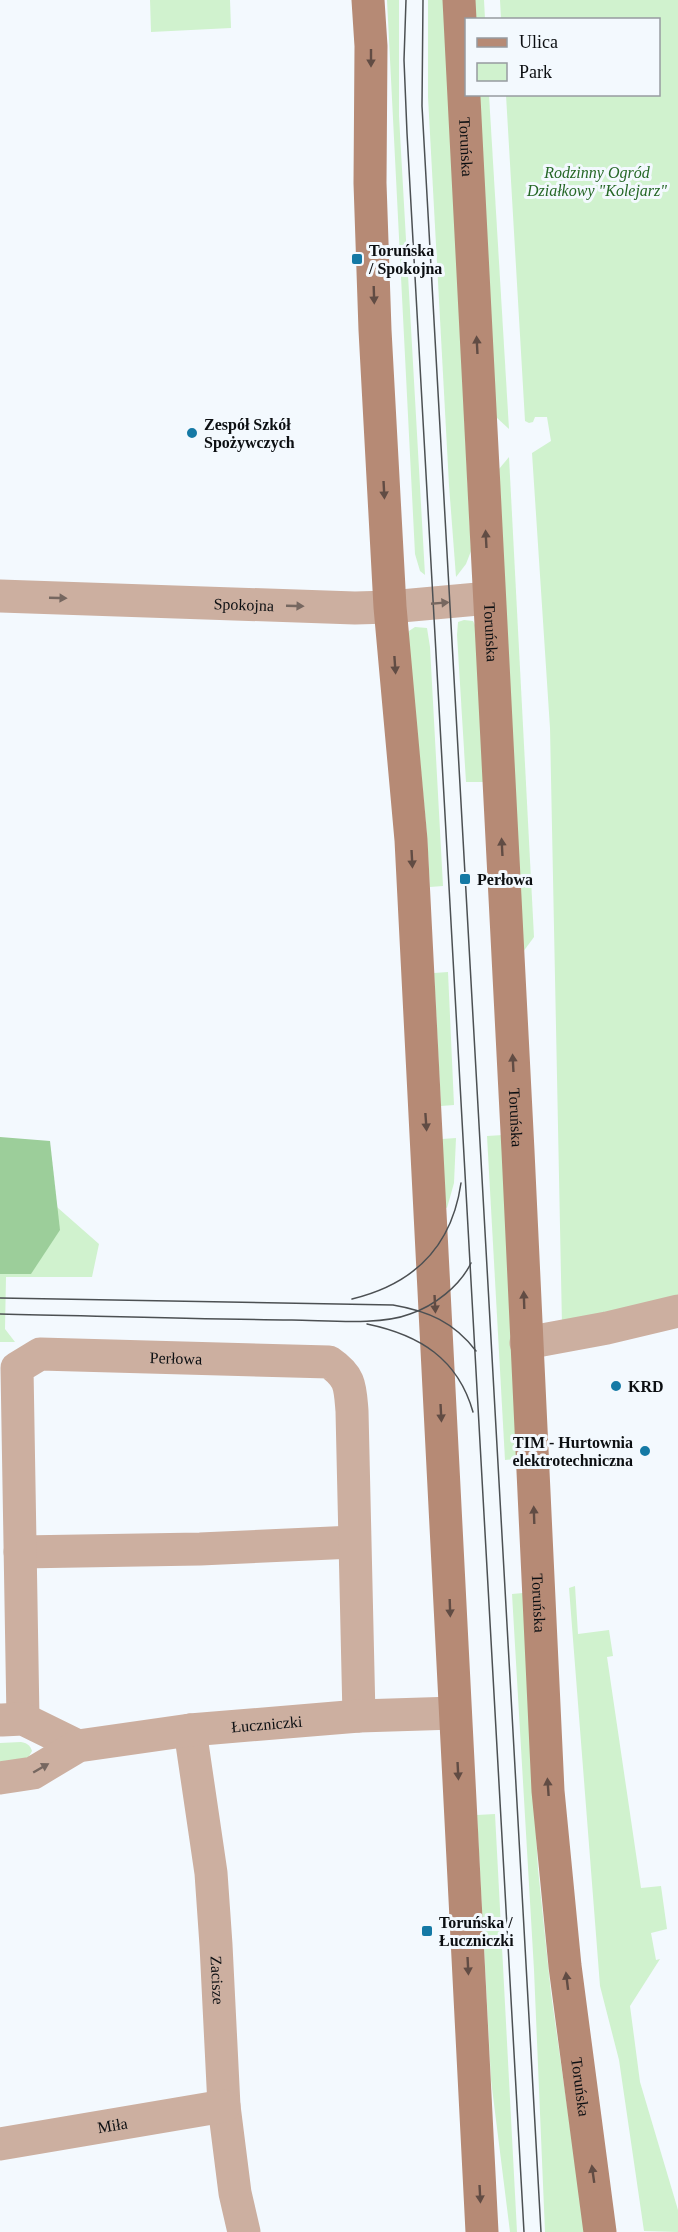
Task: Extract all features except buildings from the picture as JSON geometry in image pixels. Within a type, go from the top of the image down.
[{"type":"main road","points":[[369,0],[370,183],[375,330],[390,607],[411,840],[482,2232]]},
{"type":"main road","name":"Toruńska","points":[[459,0],[518,1150],[548,1791],[566,1966],[600,2232]]},
{"type":"street","name":"Spokojna","points":[[0,596],[355,608],[489,598]]},
{"type":"street","points":[[526,1343],[597,1330],[678,1311]]},
{"type":"street","name":"Perłowa","points":[[11,1720],[20,1552],[17,1368],[40,1354],[329,1362],[343,1371],[350,1384],[359,1716]]},
{"type":"street","points":[[20,1552],[200,1549],[354,1542]]},
{"type":"street","name":"Łuczniczki","points":[[0,1778],[33,1773],[78,1746],[190,1730],[359,1716],[455,1713]]},
{"type":"street","points":[[11,1720],[78,1746]]},
{"type":"street","name":"Zacisze","points":[[190,1730],[211,1873],[224,2106],[235,2193],[244,2232]]},
{"type":"street","name":"Miła","points":[[0,2144],[224,2106]]},
{"type":"green space","points":[[150,0],[230,0],[231,28],[151,32]]},
{"type":"green space","points":[[387,0],[399,0],[399,116],[425,575],[420,571],[415,554]]},
{"type":"green space","points":[[428,0],[444,0],[471,551],[466,564],[456,577],[428,97]]},
{"type":"green space","points":[[474,0],[484,0],[485,18],[475,18]]},
{"type":"green space","name":"Rodzinny Ogród Działkowy \"Kolejarz\"","points":[[500,0],[678,0],[678,1295],[562,1326],[550,728],[532,453],[551,441],[547,417],[535,417],[533,422],[529,423],[525,421],[506,96],[660,96],[660,18],[501,18]]},
{"type":"green space","points":[[479,96],[489,96],[509,429],[496,417]]},
{"type":"green space","points":[[509,457],[534,937],[523,952],[499,469]]},
{"type":"green space","points":[[473,621],[476,627],[484,782],[466,782],[457,635],[458,622]]},
{"type":"green space","points":[[415,627],[427,628],[430,647],[443,886],[430,887],[408,636],[409,631]]},
{"type":"green space","points":[[448,972],[454,1105],[441,1106],[434,973]]},
{"type":"green space","points":[[503,1135],[517,1459],[505,1460],[487,1136]]},
{"type":"green space","points":[[0,1137],[50,1141],[60,1230],[31,1274],[0,1274]]},
{"type":"green space","points":[[456,1138],[454,1183],[447,1208],[445,1207],[442,1139]]},
{"type":"green space","points":[[0,1157],[99,1244],[92,1277],[6,1277],[5,1329],[15,1342],[0,1342]]},
{"type":"green space","points":[[575,1586],[578,1634],[609,1630],[613,1656],[607,1657],[641,1888],[661,1886],[667,1929],[651,1933],[656,1960],[660,1959],[630,2006],[640,2082],[678,2210],[678,2232],[644,2231],[619,2060],[600,1986],[569,1588]]},
{"type":"green space","points":[[523,1593],[538,1869],[551,1993],[585,2232],[545,2232],[534,1970],[512,1594]]},
{"type":"green space","points":[[21,1742],[28,1745],[32,1751],[28,1758],[0,1765],[0,1743]]},
{"type":"green space","points":[[495,1814],[517,2232],[510,2232],[491,2080],[477,1815]]},
{"type":"tram line","points":[[406,0],[404,60],[407,133],[524,2232]]},
{"type":"tram line","points":[[423,0],[422,106],[541,2232]]},
{"type":"tram line","points":[[352,1299],[394,1283],[426,1259],[449,1226],[461,1183]]},
{"type":"tram line","points":[[0,1314],[383,1320],[410,1314],[428,1306],[453,1287],[471,1263]]},
{"type":"tram line","points":[[0,1298],[393,1305],[439,1319],[459,1332],[476,1351]]},
{"type":"tram line","points":[[367,1324],[404,1335],[434,1352],[458,1377],[473,1412]]},
{"type":"place","name":"Toruńska / Spokojna","points":[[357,259]]},
{"type":"place","name":"Zespół Szkół Spożywczych","points":[[192,433]]},
{"type":"place","name":"Perłowa","points":[[465,879]]},
{"type":"place","name":"KRD","points":[[616,1386]]},
{"type":"place","name":"TIM - Hurtownia elektrotechniczna","points":[[645,1451]]},
{"type":"place","name":"Toruńska / Łuczniczki","points":[[427,1931]]}]
